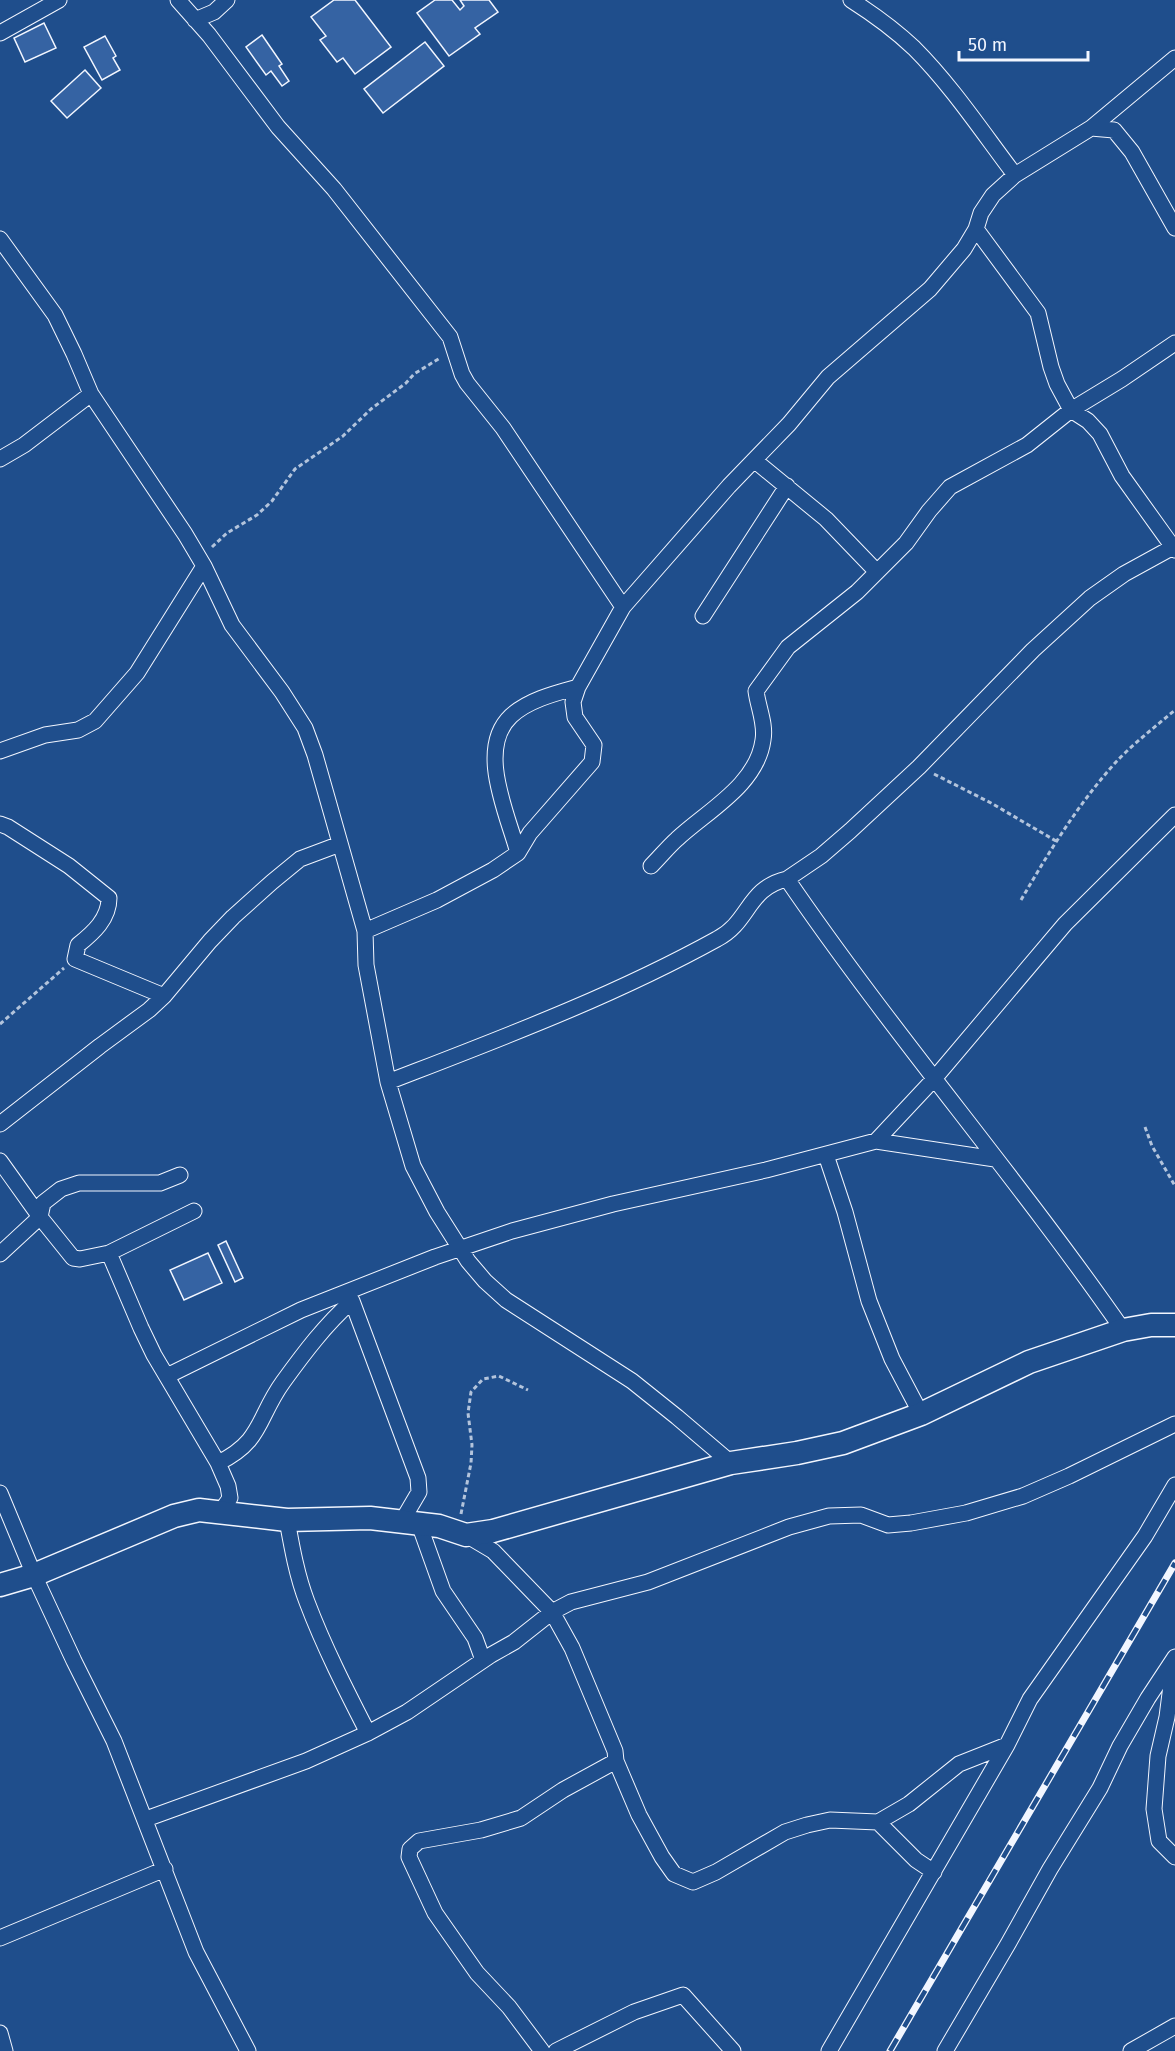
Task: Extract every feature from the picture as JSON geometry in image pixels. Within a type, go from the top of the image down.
[{"type":"street","points":[[0,33],[59,0]]},
{"type":"street","points":[[178,0],[209,35],[278,127],[334,189],[450,337],[467,383],[502,428],[623,607]]},
{"type":"street","points":[[195,20],[214,12],[227,0]]},
{"type":"street","points":[[851,0],[914,48],[1015,175]]},
{"type":"street","points":[[365,931],[437,900],[493,870],[518,853],[530,833],[592,762],[594,745],[575,717],[572,708],[578,687],[623,607],[729,486],[789,424],[828,377],[930,289],[964,249],[976,229],[981,213],[993,195],[1015,175],[1090,128],[1175,58]]},
{"type":"street","points":[[1090,128],[1114,130],[1132,152],[1175,228]]},
{"type":"street","points":[[388,1082],[548,1019],[666,966],[731,930],[759,892],[787,879],[821,856],[843,837],[919,767],[1033,650],[1090,598],[1124,574],[1174,548],[1122,476],[1100,434],[1088,421],[1071,410],[1051,367],[1038,313],[976,229]]},
{"type":"street","points":[[0,239],[55,315],[90,394],[202,562],[232,625],[282,692],[305,728],[315,755],[365,931],[366,965],[388,1082],[413,1166],[436,1212],[459,1248],[485,1281],[506,1300],[632,1381],[730,1464]]},
{"type":"street","points":[[651,866],[675,840],[748,777],[756,764],[764,738],[756,691],[788,647],[877,572],[906,543],[950,487],[1027,445],[1071,410],[1175,343]]},
{"type":"street","points":[[0,459],[24,445],[90,394]]},
{"type":"street","points":[[754,460],[826,519],[877,572]]},
{"type":"street","points":[[703,616],[787,486]]},
{"type":"street","points":[[0,751],[45,735],[78,730],[95,721],[137,673],[202,562]]},
{"type":"street","points":[[518,853],[495,771],[495,746],[502,728],[511,716],[552,694],[578,687]]},
{"type":"street","points":[[876,1141],[934,1079],[1065,924],[1175,815]]},
{"type":"street","points":[[0,824],[69,866],[109,898],[104,916],[94,933],[78,945],[75,959],[164,996]]},
{"type":"street","points":[[0,1125],[149,1010],[164,996],[233,916],[272,882],[300,859],[340,844]]},
{"type":"street","points":[[787,879],[839,955],[1044,1221],[1123,1330]]},
{"type":"street","points":[[167,1376],[292,1315],[349,1297],[459,1248],[613,1204],[826,1155],[876,1141],[995,1159]]},
{"type":"street","points":[[826,1155],[870,1301],[892,1359],[921,1414]]},
{"type":"street","points":[[0,1161],[73,1258],[80,1259],[109,1253],[194,1210]]},
{"type":"street","points":[[0,1254],[40,1217],[43,1203],[61,1189],[79,1183],[160,1183],[180,1175]]},
{"type":"street","points":[[109,1253],[141,1328],[218,1463],[228,1486],[230,1498],[221,1511]]},
{"type":"street","points":[[218,1463],[235,1455],[250,1442],[282,1384],[349,1297]]},
{"type":"street","points":[[349,1297],[418,1478],[419,1492],[410,1522],[443,1591],[475,1638],[483,1660]]},
{"type":"street","points":[[462,1534],[493,1531],[524,1523],[730,1464],[843,1443],[921,1414],[1029,1362],[1123,1330],[1151,1325],[1175,1325]]},
{"type":"street","points":[[146,1819],[306,1761],[368,1733],[407,1712],[483,1660],[514,1642],[552,1612],[571,1602],[648,1582],[789,1527],[829,1516],[861,1515],[888,1525],[966,1513],[1032,1492],[1175,1424]]},
{"type":"street","points":[[830,2051],[1007,1745],[1030,1699],[1145,1536],[1175,1485]]},
{"type":"street","points":[[0,1493],[34,1575],[114,1741],[196,1952],[248,2051]]},
{"type":"street","points":[[0,1585],[34,1575],[174,1516],[199,1510],[287,1520],[370,1518],[439,1526],[462,1534],[493,1551],[552,1612],[576,1658],[639,1815],[674,1874],[693,1882],[716,1872],[785,1832],[830,1821],[878,1822],[909,1804],[959,1764],[1007,1745]]},
{"type":"street","points":[[287,1520],[306,1601],[368,1733]]},
{"type":"street","points":[[1175,1657],[1167,1717],[1158,1756],[1154,1809],[1159,1841],[1175,1857]]},
{"type":"street","points":[[945,2051],[1050,1869],[1100,1788],[1120,1746],[1148,1698],[1175,1657]]},
{"type":"street","points":[[542,2051],[509,2007],[477,1973],[435,1913],[409,1857],[410,1849],[419,1841],[482,1830],[521,1818],[563,1790],[616,1761]]},
{"type":"street","points":[[878,1822],[916,1860],[934,1872]]},
{"type":"street","points":[[0,1938],[165,1869]]},
{"type":"street","points":[[556,2051],[634,2012],[683,1995],[733,2051]]},
{"type":"street","points":[[1131,2051],[1175,2026]]},
{"type":"street","points":[[0,2033],[5,2051]]},
{"type":"path","points":[[202,562],[227,533],[257,515],[272,501],[295,469],[343,436],[371,409],[406,383],[414,374],[454,348]]},
{"type":"path","points":[[1021,900],[1056,842],[1118,760],[1175,710]]},
{"type":"path","points":[[919,767],[982,798],[1056,842]]},
{"type":"path","points":[[0,1024],[75,959]]},
{"type":"path","points":[[1146,1127],[1152,1146],[1175,1186]]},
{"type":"path","points":[[462,1534],[471,1463],[472,1445],[468,1413],[471,1392],[483,1379],[499,1377],[528,1390]]},
{"type":"building","points":[[334,0],[355,0],[391,47],[355,74],[343,58],[337,62],[320,40],[326,36],[311,17]]},
{"type":"building","points":[[435,0],[452,0],[460,10],[464,6],[460,0],[489,0],[498,12],[475,28],[480,34],[449,56],[417,13]]},
{"type":"building","points":[[44,23],[56,48],[25,62],[14,38]]},
{"type":"building","points":[[262,35],[282,64],[279,66],[289,81],[282,86],[271,71],[266,75],[246,47]]},
{"type":"building","points":[[105,36],[116,56],[113,58],[120,70],[102,80],[84,47]]},
{"type":"building","points":[[425,42],[444,66],[383,113],[364,89]]},
{"type":"building","points":[[85,70],[101,88],[67,118],[51,101]]},
{"type":"building","points":[[226,1241],[243,1278],[235,1282],[218,1245]]},
{"type":"building","points":[[208,1253],[222,1283],[184,1300],[170,1270]]},
{"type":"railway","points":[[890,2051],[1175,1563]]}]
